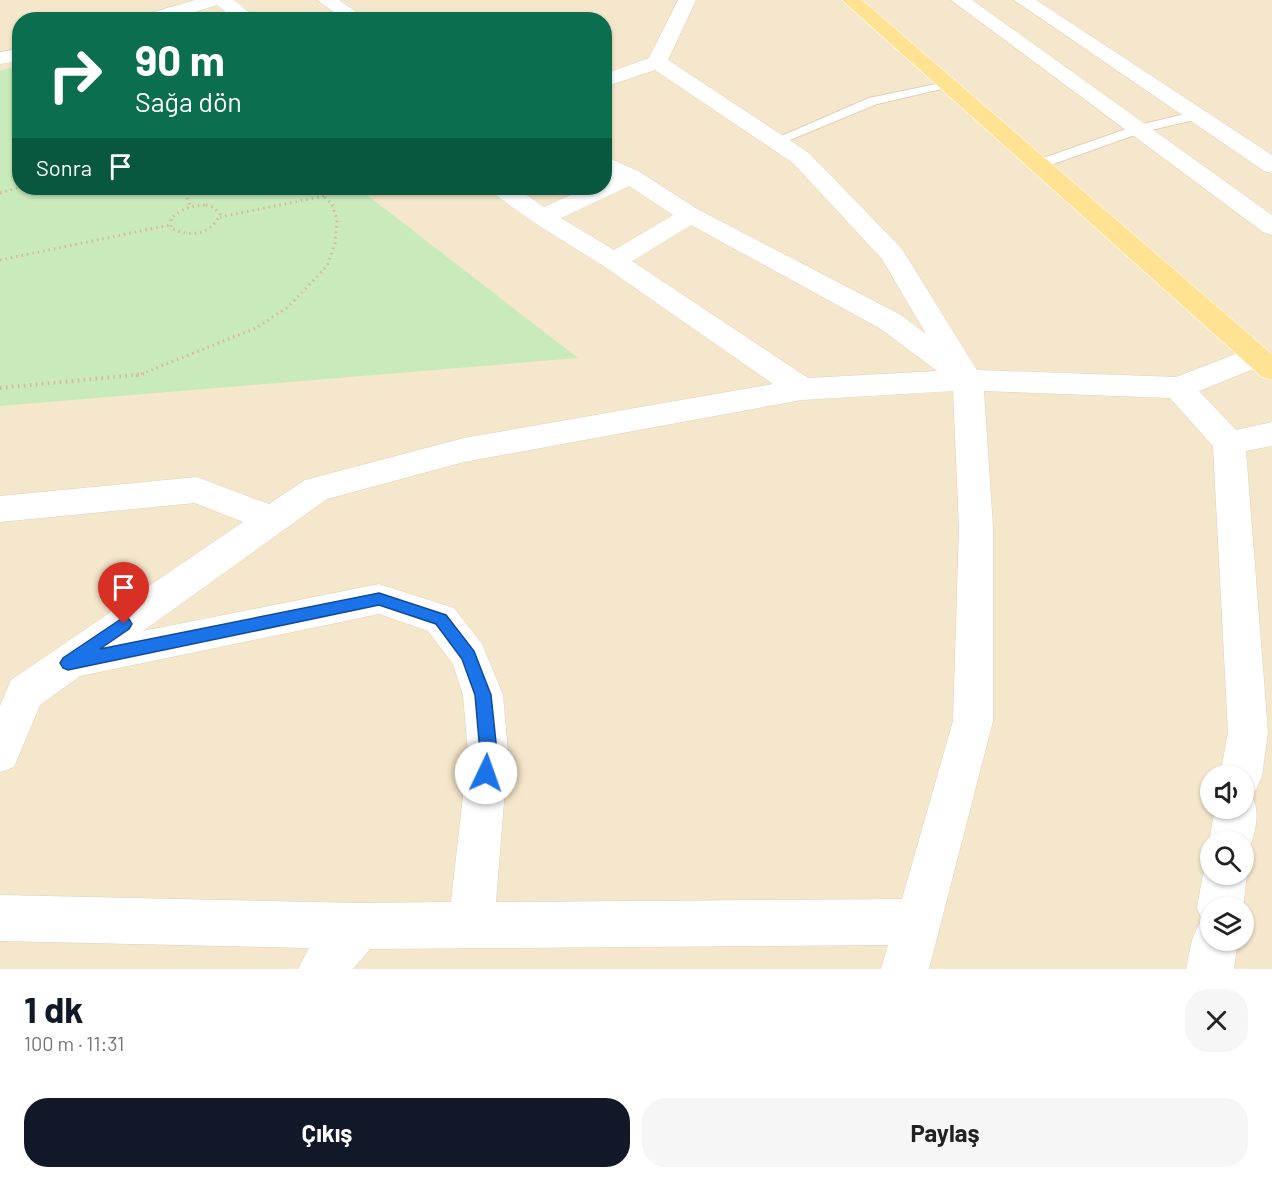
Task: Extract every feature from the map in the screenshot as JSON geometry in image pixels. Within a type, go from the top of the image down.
[{"type":"main road","points":[[851,0],[1264,364]]},
{"type":"street","points":[[174,12],[215,0]]},
{"type":"street","points":[[222,0],[238,12]]},
{"type":"street","points":[[326,0],[346,12]]},
{"type":"street","points":[[612,78],[657,62],[687,0]]},
{"type":"street","points":[[960,0],[1272,227]]},
{"type":"street","points":[[1023,0],[1272,166]]},
{"type":"street","points":[[657,62],[801,158],[893,255],[968,380],[976,528],[973,721],[905,969]]},
{"type":"street","points":[[612,167],[690,215],[891,322],[968,380]]},
{"type":"street","points":[[612,184],[630,176]]},
{"type":"street","points":[[512,195],[542,217],[614,261],[802,389]]},
{"type":"street","points":[[542,217],[589,195]]},
{"type":"street","points":[[614,261],[690,215]]},
{"type":"street","points":[[0,753],[25,693],[317,489],[464,450],[802,389],[968,380],[1178,388],[1264,364]]},
{"type":"street","points":[[1178,388],[1229,443],[1248,732],[1243,765]]},
{"type":"street","points":[[1229,443],[1272,434]]},
{"type":"street","points":[[0,509],[197,490],[273,520]]},
{"type":"street","points":[[68,663],[379,599],[441,619],[469,656],[483,695],[488,752],[471,925]]},
{"type":"street","points":[[0,918],[359,926],[918,922]]},
{"type":"street","points":[[322,969],[359,926]]},
{"type":"street","points":[[1210,969],[1213,951]]},
{"type":"lane","points":[[776,141],[873,101],[946,85]]},
{"type":"lane","points":[[1037,165],[1139,129],[1198,115]]},
{"type":"path","points":[[185,195],[191,207]]},
{"type":"path","points":[[0,388],[142,375],[256,328],[288,307],[327,266],[335,243],[337,220],[332,204],[325,195],[220,218],[211,227],[194,233],[176,231],[170,225]]},
{"type":"path","points":[[170,225],[171,218],[176,213],[191,207],[213,207],[218,210],[220,218]]},
{"type":"path","points":[[0,260],[170,225]]},
{"type":"shaded area","points":[[0,0],[1272,0],[1272,969],[0,969]]},
{"type":"green space","points":[[12,67],[12,195],[367,195],[578,358],[0,406],[0,71]]},
{"type":"route","points":[[124,624],[68,663],[379,599],[441,619],[469,656],[483,695],[488,752],[486,773]]}]
